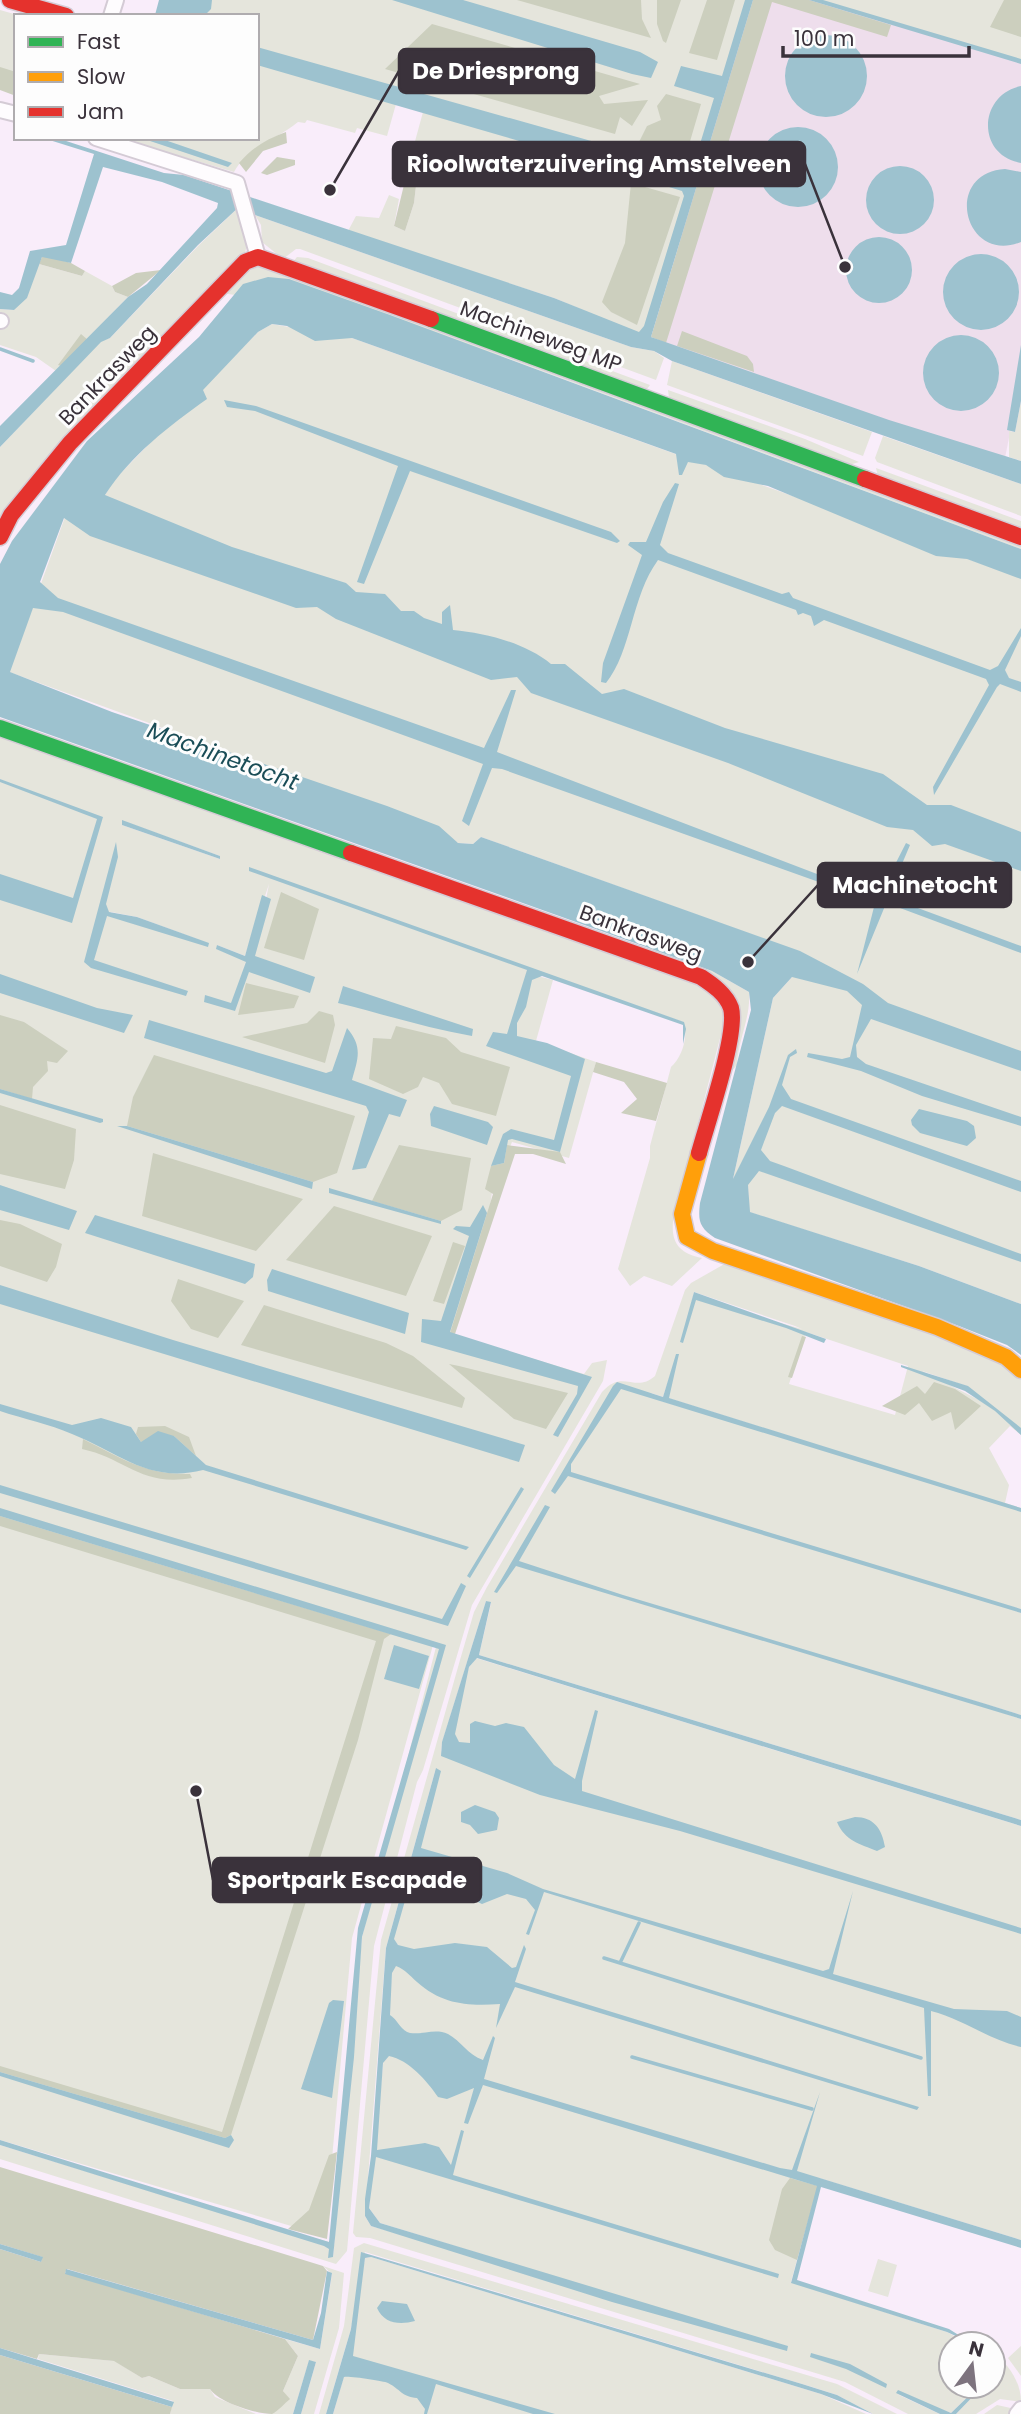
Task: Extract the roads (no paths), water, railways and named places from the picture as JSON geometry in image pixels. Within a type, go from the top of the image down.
[{"type":"street","points":[[10,0],[59,14]]},
{"type":"street","points":[[102,140],[237,183],[258,257]]},
{"type":"street","name":"Machineweg MP","points":[[258,257],[642,395],[1021,537]]},
{"type":"street","name":"Bankrasweg","points":[[0,537],[11,515],[70,443],[245,262],[258,257]]},
{"type":"street","name":"Bankrasweg","points":[[0,728],[701,977],[724,994],[733,1007],[733,1026],[682,1214],[687,1237],[713,1251],[937,1327],[1006,1357],[1021,1370]]},
{"type":"street","points":[[1017,2414],[1021,2409]]},
{"type":"water","points":[[159,0],[212,0],[211,9],[206,14],[155,14]]},
{"type":"water","points":[[392,0],[463,0],[640,52],[658,62],[651,78],[632,74]]},
{"type":"water","points":[[745,0],[753,0],[651,337],[889,420],[1021,461],[1021,484],[672,361],[654,351],[631,347],[255,215],[240,206],[198,245],[110,338],[101,342],[0,447],[0,426],[128,297],[147,284],[217,208],[218,203],[162,182],[103,167],[71,263],[42,257],[27,298],[14,310],[0,309],[0,292],[12,295],[19,288],[30,251],[66,245],[94,154],[49,140],[63,140],[164,173],[184,175],[554,298],[639,332],[644,326],[684,196],[682,191],[630,175],[635,156],[693,167],[714,98],[674,86],[681,66],[722,76]]},
{"type":"water","points":[[809,0],[823,0],[1021,59],[1021,64]]},
{"type":"water","points":[[826,35],[842,38],[855,47],[864,60],[867,76],[864,92],[855,105],[842,114],[826,117],[810,114],[797,105],[788,92],[785,76],[788,60],[797,47],[810,38]]},
{"type":"water","points":[[259,48],[609,146],[615,149],[609,167],[259,66]]},
{"type":"water","points":[[1021,86],[1021,163],[1006,158],[996,149],[988,125],[990,112],[997,101],[1007,92]]},
{"type":"water","points":[[798,127],[813,130],[826,139],[835,152],[838,167],[835,182],[826,195],[813,204],[798,207],[783,204],[770,195],[761,182],[758,167],[761,152],[770,139],[783,130]]},
{"type":"water","points":[[147,140],[165,140],[232,163],[228,167]]},
{"type":"water","points":[[900,166],[913,169],[924,176],[931,187],[934,200],[931,213],[924,224],[913,231],[900,234],[887,231],[876,224],[869,213],[866,200],[869,187],[876,176],[887,169]]},
{"type":"water","points":[[1005,169],[1021,172],[1021,242],[1001,246],[986,241],[974,230],[968,216],[967,200],[973,185],[985,174]]},
{"type":"water","points":[[879,237],[892,240],[902,247],[909,257],[912,270],[909,283],[902,293],[892,300],[879,303],[866,300],[856,293],[849,283],[846,270],[849,257],[856,247],[866,240]]},
{"type":"water","points":[[974,254],[988,254],[1002,260],[1013,271],[1019,292],[1016,307],[1008,319],[988,330],[974,330],[960,324],[949,313],[943,299],[943,285],[949,271],[960,260]]},
{"type":"water","points":[[268,277],[289,279],[390,315],[1021,549],[1021,579],[967,559],[936,556],[768,486],[724,477],[706,465],[688,462],[682,475],[679,475],[676,454],[352,338],[315,341],[287,326],[272,324],[258,332],[203,390],[207,399],[139,454],[105,495],[232,547],[346,583],[356,592],[385,594],[401,611],[414,611],[424,618],[442,624],[442,612],[450,605],[453,630],[505,640],[529,650],[551,664],[565,664],[602,694],[624,689],[725,728],[883,774],[927,805],[951,805],[1021,832],[1021,871],[945,844],[932,846],[913,830],[887,827],[728,763],[531,693],[517,677],[491,680],[336,619],[317,607],[296,608],[90,536],[64,518],[40,582],[58,598],[484,748],[511,690],[516,690],[497,752],[872,895],[880,894],[906,843],[910,845],[888,897],[1021,946],[1021,953],[892,905],[885,906],[857,974],[874,907],[872,901],[502,769],[492,768],[469,826],[462,821],[483,764],[63,612],[33,608],[10,672],[112,712],[387,806],[439,826],[458,843],[473,844],[481,837],[800,951],[863,984],[888,1003],[1021,1051],[1021,1071],[871,1019],[856,1045],[857,1057],[866,1064],[1021,1117],[1021,1126],[922,1096],[861,1071],[807,1057],[808,1053],[842,1059],[850,1057],[862,1005],[847,991],[792,977],[773,998],[733,1179],[769,1107],[788,1055],[796,1049],[797,1053],[790,1057],[782,1085],[791,1099],[1021,1181],[1021,1192],[782,1106],[775,1113],[761,1150],[770,1161],[1021,1254],[1021,1262],[759,1171],[748,1185],[750,1212],[919,1266],[1021,1304],[1021,1355],[1007,1345],[959,1326],[715,1238],[703,1227],[700,1203],[751,1010],[749,992],[712,971],[0,717],[0,564],[12,541],[87,441],[199,337],[243,284]]},
{"type":"water","points":[[969,335],[982,341],[993,352],[999,365],[997,388],[982,405],[969,411],[953,411],[940,405],[925,388],[923,365],[929,352],[946,337]]},
{"type":"water","points":[[1021,345],[1021,401],[1015,432],[1007,430]]},
{"type":"water","points":[[224,400],[256,406],[611,532],[620,541],[617,543],[410,471],[364,584],[357,582],[398,466],[255,411],[227,407]]},
{"type":"water","points":[[675,483],[679,484],[660,545],[668,553],[782,594],[789,592],[793,598],[990,670],[998,666],[1021,628],[1021,636],[1005,670],[1009,678],[1021,682],[1021,692],[1000,684],[997,687],[934,795],[933,787],[989,685],[986,679],[824,620],[814,626],[811,616],[803,613],[798,615],[796,610],[658,560],[642,590],[615,670],[606,683],[601,682],[603,663],[642,555],[628,545],[630,542],[646,542],[663,502]]},
{"type":"water","points":[[0,779],[103,817],[72,923],[0,900],[0,874],[73,898],[97,819],[0,782]]},
{"type":"water","points":[[122,820],[220,856],[220,859],[122,825]]},
{"type":"water","points":[[116,842],[118,857],[106,904],[109,912],[137,917],[209,943],[208,947],[107,916],[94,960],[188,991],[186,996],[91,968],[84,962]]},
{"type":"water","points":[[249,867],[684,1022],[686,1029],[683,1044],[683,1025],[542,976],[532,980],[526,1007],[517,1023],[517,1036],[547,1043],[585,1059],[560,1152],[512,1139],[508,1140],[504,1163],[491,1166],[503,1134],[511,1129],[554,1140],[571,1076],[486,1046],[493,1032],[507,1034],[527,970],[249,871]]},
{"type":"water","points":[[262,895],[271,899],[255,956],[315,977],[310,993],[249,972],[235,1011],[204,1002],[205,995],[231,1003],[246,962],[216,949],[217,945],[245,956]]},
{"type":"water","points":[[0,974],[97,1008],[133,1015],[124,1033],[0,993]]},
{"type":"water","points":[[343,986],[473,1029],[472,1036],[338,1003]]},
{"type":"water","points":[[149,1020],[326,1073],[332,1071],[347,1028],[357,1047],[352,1080],[407,1100],[400,1117],[389,1114],[366,1168],[352,1170],[369,1112],[366,1106],[144,1038]]},
{"type":"water","points":[[0,1089],[103,1119],[103,1122],[0,1093]]},
{"type":"water","points":[[434,1106],[488,1122],[493,1127],[487,1145],[431,1126],[430,1114]]},
{"type":"water","points":[[919,1109],[967,1121],[974,1126],[976,1138],[967,1146],[920,1133],[911,1120]]},
{"type":"water","points":[[117,1126],[127,1126],[313,1182],[312,1189]]},
{"type":"water","points":[[0,1185],[77,1211],[69,1230],[0,1210]]},
{"type":"water","points":[[329,1188],[441,1221],[441,1224],[329,1193]]},
{"type":"water","points":[[483,1205],[487,1213],[450,1332],[592,1377],[558,1437],[553,1435],[577,1394],[578,1386],[421,1342],[422,1319],[441,1321],[469,1236],[453,1229],[456,1226],[470,1227]]},
{"type":"water","points":[[95,1215],[255,1264],[253,1277],[245,1284],[85,1233]]},
{"type":"water","points":[[272,1269],[409,1313],[405,1334],[268,1291],[267,1280]]},
{"type":"water","points":[[0,1285],[173,1340],[525,1445],[519,1462],[0,1304]]},
{"type":"water","points":[[694,1292],[826,1339],[824,1343],[786,1328],[696,1300],[683,1343],[680,1342]]},
{"type":"water","points":[[676,1354],[679,1354],[669,1398],[1021,1508],[1021,1512],[621,1389],[571,1464],[571,1472],[1021,1609],[1021,1613],[568,1476],[555,1494],[551,1491],[613,1386],[617,1382],[663,1397]]},
{"type":"water","points":[[901,1365],[968,1386],[1021,1428],[1021,1435],[995,1411],[965,1391]]},
{"type":"water","points":[[0,1404],[72,1425],[101,1418],[131,1427],[141,1442],[158,1431],[174,1436],[206,1465],[469,1547],[466,1550],[203,1470],[166,1473],[150,1470],[63,1430],[0,1411]]},
{"type":"water","points":[[0,1485],[442,1619],[461,1583],[466,1586],[448,1626],[0,1493]]},
{"type":"water","points":[[521,1487],[524,1489],[470,1578],[467,1576]]},
{"type":"water","points":[[545,1505],[550,1507],[519,1561],[1021,1715],[1021,1719],[516,1566],[497,1593],[494,1592]]},
{"type":"water","points":[[0,1508],[446,1645],[362,1937],[354,2057],[333,2257],[328,2258],[329,2249],[324,2246],[0,2145],[0,2140],[329,2242],[358,1928],[439,1649],[0,1516]]},
{"type":"water","points":[[486,1601],[491,1602],[479,1655],[1021,1820],[1021,1826],[477,1658],[469,1667],[455,1734],[459,1742],[470,1743],[470,1724],[475,1721],[495,1726],[506,1723],[524,1727],[554,1765],[575,1779],[595,1710],[598,1711],[582,1791],[1021,1928],[1021,1934],[680,1831],[540,1795],[441,1756],[442,1742]]},
{"type":"water","points":[[394,1645],[429,1656],[419,1689],[384,1679]]},
{"type":"water","points":[[436,1768],[441,1771],[421,1848],[507,1873],[543,1889],[823,1971],[829,1969],[853,1891],[833,1974],[954,2009],[1007,2011],[1021,2017],[1021,2047],[931,2011],[931,2096],[928,2096],[924,2008],[544,1892],[529,1935],[526,1934],[535,1910],[526,1899],[507,1894],[482,1904],[467,1897],[445,1896],[432,1873],[415,1866],[394,1939],[398,1945],[414,1949],[455,1943],[487,1947],[512,1968],[516,1967],[524,1945],[526,1949],[515,1982],[919,2107],[917,2110],[515,1987],[496,2028],[500,2004],[477,2005],[446,2000],[427,1990],[396,1966],[392,1973],[390,2015],[407,2032],[448,2034],[483,2060],[493,2036],[495,2038],[484,2079],[780,2168],[792,2170],[820,2092],[797,2171],[1021,2240],[1021,2248],[821,2187],[797,2280],[951,2330],[941,2330],[791,2283],[817,2186],[483,2085],[468,2124],[464,2123],[474,2088],[447,2099],[438,2097],[410,2067],[389,2056],[383,2063],[377,2150],[425,2143],[439,2147],[451,2165],[461,2130],[464,2131],[453,2175],[779,2274],[778,2278],[376,2157],[369,2208],[380,2223],[788,2346],[787,2351],[612,2302],[371,2226],[365,2216],[365,2199],[371,2156],[386,1948]]},
{"type":"water","points":[[475,1805],[495,1812],[499,1818],[497,1830],[478,1834],[470,1825],[461,1822],[461,1812]]},
{"type":"water","points":[[855,1817],[867,1819],[876,1825],[885,1847],[877,1851],[844,1834],[837,1822]]},
{"type":"water","points":[[333,2000],[344,2001],[332,2098],[301,2089],[329,2003]]},
{"type":"water","points":[[0,2072],[225,2138],[231,2135],[234,2140],[229,2148],[0,2076]]},
{"type":"water","points":[[0,2244],[43,2257],[41,2262],[0,2249]]},
{"type":"water","points":[[361,2252],[837,2395],[873,2414],[821,2394],[371,2257],[365,2258],[353,2356],[555,2414],[533,2414],[436,2384],[427,2414],[424,2414],[425,2409],[417,2398],[404,2394],[388,2383],[344,2377],[333,2414],[326,2414],[351,2329]]},
{"type":"water","points":[[66,2269],[313,2340],[321,2313],[327,2271],[332,2273],[320,2349],[65,2274]]},
{"type":"water","points":[[382,2301],[407,2304],[415,2321],[398,2323],[388,2320],[377,2308]]},
{"type":"water","points":[[0,2348],[174,2402],[172,2407],[0,2355]]},
{"type":"water","points":[[811,2353],[850,2364],[887,2384],[886,2388],[846,2369],[810,2357]]},
{"type":"water","points":[[309,2360],[316,2362],[301,2414],[293,2414]]},
{"type":"water","points":[[898,2390],[951,2413],[964,2400],[970,2400],[956,2414],[940,2414],[896,2393]]},
{"type":"waterway","points":[[0,349],[33,361]]},
{"type":"waterway","points":[[604,1958],[620,1963],[639,1923]]},
{"type":"waterway","points":[[620,1963],[921,2058]]},
{"type":"waterway","points":[[632,2057],[812,2109]]},
{"type":"place","name":"De Driesprong","points":[[330,190]]},
{"type":"place","name":"Rioolwaterzuivering Amstelveen","points":[[845,267]]},
{"type":"place","name":"Machinetocht","points":[[748,962]]},
{"type":"place","name":"Sportpark Escapade","points":[[196,1791]]}]
